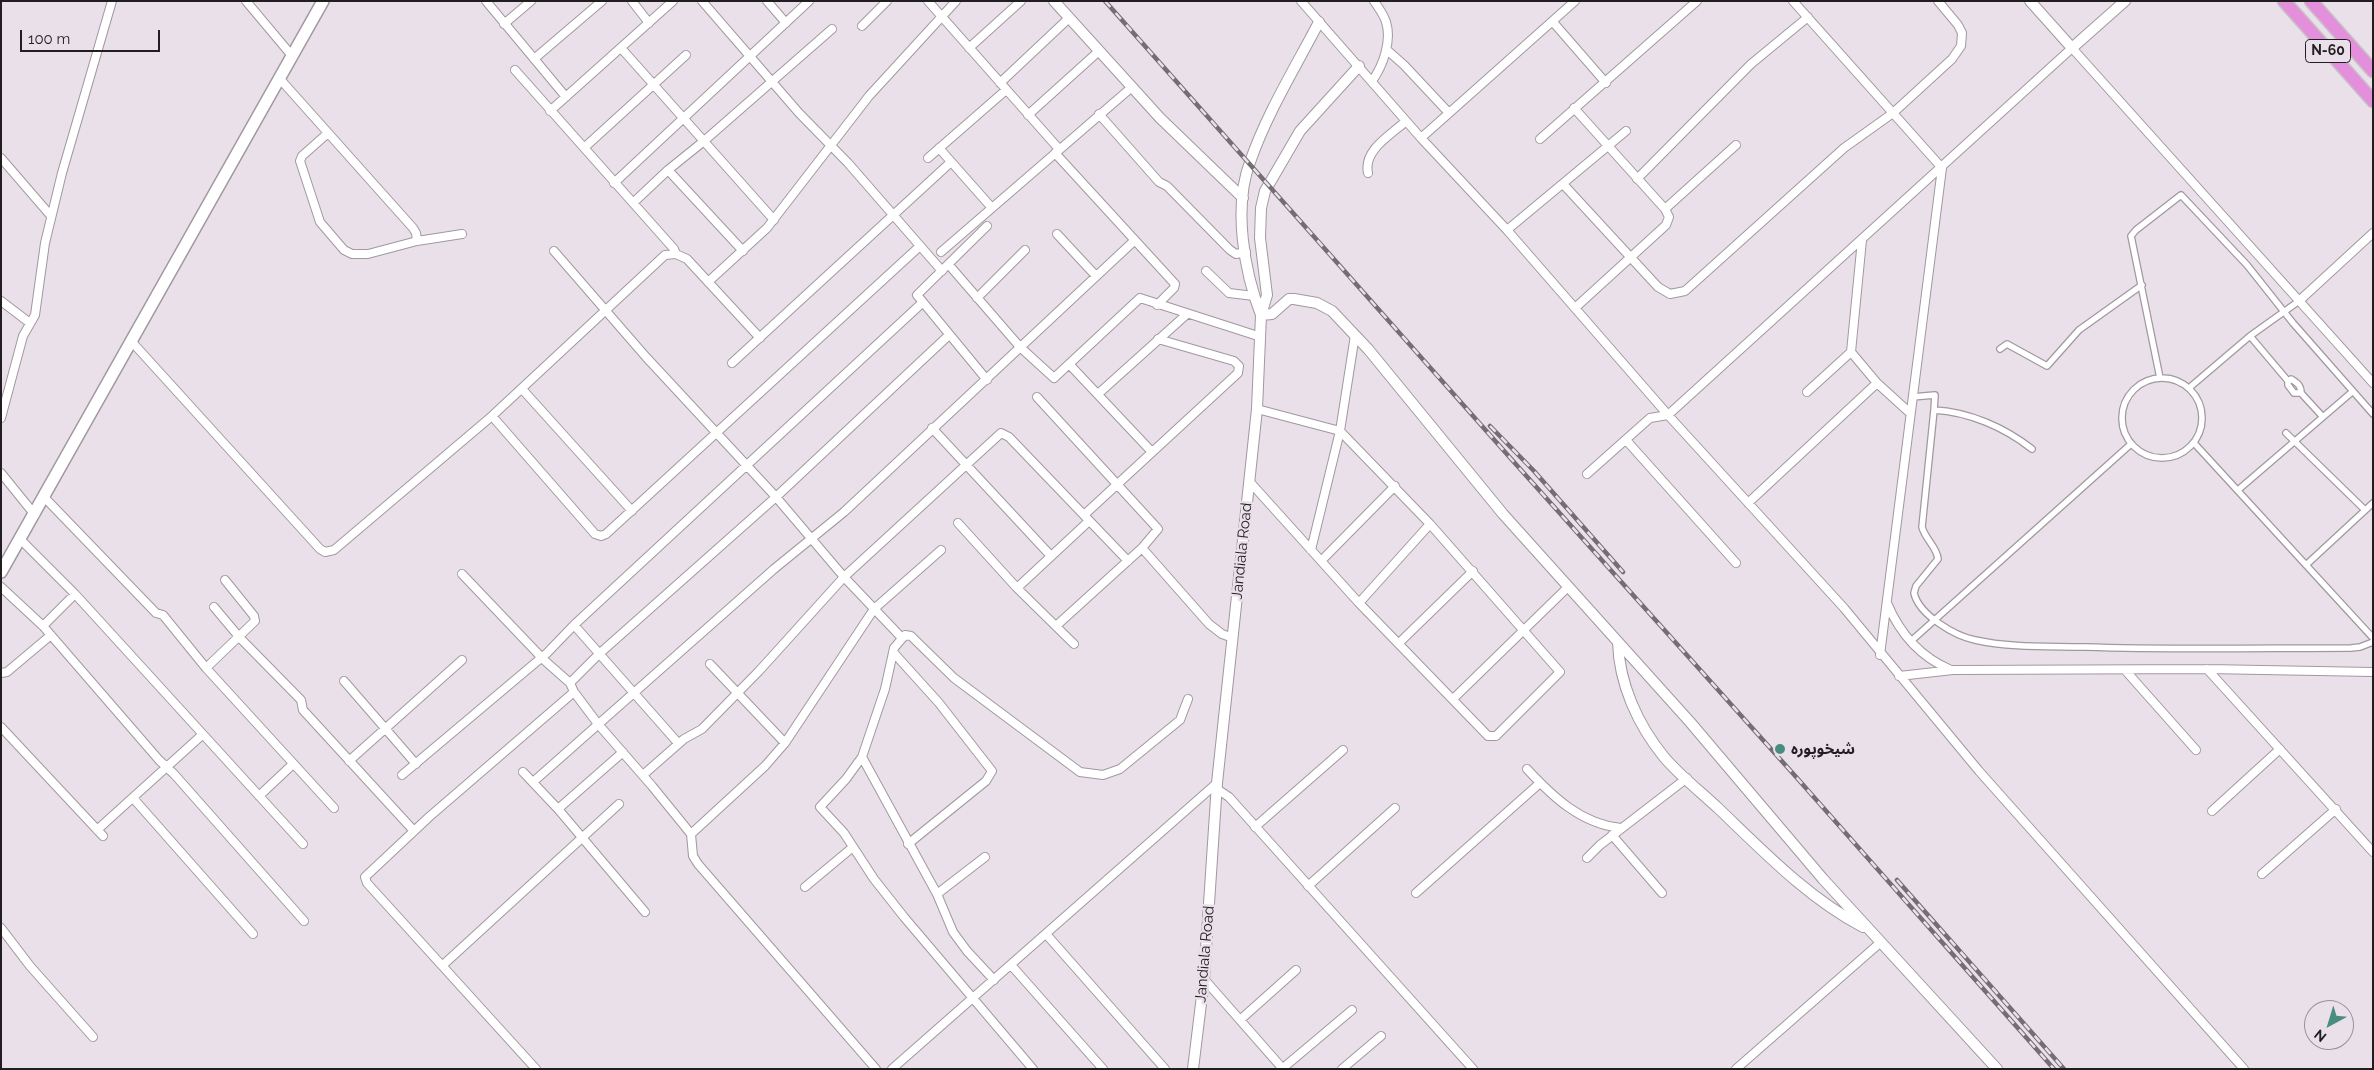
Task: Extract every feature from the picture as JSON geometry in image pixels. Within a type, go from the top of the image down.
[{"type":"highway","name":"N-60","points":[[2284,1],[2373,101]]},
{"type":"highway","name":"N-60","points":[[2310,1],[2373,71]]},
{"type":"main road","points":[[1,572],[35,516],[323,1]]},
{"type":"street","points":[[1,418],[22,336],[35,315],[45,243],[112,1]]},
{"type":"street","points":[[246,1],[293,56]]},
{"type":"street","points":[[486,1],[566,97]]},
{"type":"street","points":[[504,24],[530,1]]},
{"type":"street","points":[[534,59],[602,1]]},
{"type":"street","points":[[632,1],[649,23]]},
{"type":"street","points":[[550,111],[673,1]]},
{"type":"street","points":[[702,1],[771,81],[832,146],[942,271]]},
{"type":"street","points":[[767,1],[786,23]]},
{"type":"street","points":[[614,183],[809,1]]},
{"type":"street","points":[[862,26],[887,1]]},
{"type":"street","points":[[928,1],[1175,286],[1157,305]]},
{"type":"street","points":[[708,282],[774,220],[869,96],[956,1]]},
{"type":"street","points":[[969,48],[1021,1]]},
{"type":"street","points":[[1054,1],[1160,118],[1243,198]]},
{"type":"street","points":[[1300,1],[1421,138],[1507,230],[1668,415],[1844,608],[1880,655],[1992,785],[2244,1069]]},
{"type":"street","points":[[1372,81],[1382,67],[1387,50],[1387,22],[1374,1]]},
{"type":"street","points":[[1421,138],[1575,1]]},
{"type":"street","points":[[1540,139],[1574,108],[1606,83],[1697,1]]},
{"type":"street","points":[[1793,1],[1942,168],[1880,655]]},
{"type":"street","points":[[1563,184],[1664,292],[1670,294],[1685,291],[1844,148],[1893,113],[1952,58],[1961,46],[1962,33],[1958,25],[1938,1]]},
{"type":"street","points":[[1587,474],[1650,418],[1668,415],[2126,1]]},
{"type":"street","points":[[2033,2],[2072,48],[2373,383]]},
{"type":"street","points":[[1637,179],[1751,64],[1808,17]]},
{"type":"street","points":[[1000,83],[1069,18]]},
{"type":"street","points":[[1319,22],[1276,104],[1249,163],[1243,198],[1242,224],[1254,296],[1261,314],[1272,314],[1289,299],[1317,303],[1332,311],[1355,334],[1503,514],[1690,722],[1823,879],[1997,1069]]},
{"type":"street","points":[[1553,22],[1606,83]]},
{"type":"street","points":[[633,203],[668,170],[704,142],[832,29]]},
{"type":"street","points":[[621,48],[774,220]]},
{"type":"street","points":[[1387,50],[1404,65],[1448,113]]},
{"type":"street","points":[[1028,115],[1098,51]]},
{"type":"street","points":[[585,147],[686,54]]},
{"type":"street","name":"Jandiala Road","points":[[1193,1069],[1204,979],[1217,786],[1257,410],[1261,314],[1267,295],[1260,238],[1261,208],[1265,191],[1300,131],[1359,66]]},
{"type":"street","points":[[515,70],[550,111],[585,147],[614,183],[674,249],[676,254]]},
{"type":"street","points":[[280,79],[413,228],[417,241]]},
{"type":"street","points":[[941,252],[1132,87]]},
{"type":"street","points":[[928,158],[1006,90]]},
{"type":"street","points":[[1574,108],[1665,209],[1669,217],[1666,225],[1576,308]]},
{"type":"street","points":[[1099,114],[1159,182],[1167,186],[1230,250],[1236,254],[1246,252]]},
{"type":"street","points":[[1368,173],[1366,164],[1370,154],[1406,121]]},
{"type":"street","points":[[1507,230],[1626,131]]},
{"type":"street","points":[[328,133],[302,156],[300,161],[320,222],[344,250],[352,254],[368,254],[417,241],[462,234]]},
{"type":"street","points":[[1665,209],[1736,145]]},
{"type":"street","points":[[939,148],[992,208]]},
{"type":"street","points":[[1,158],[52,216]]},
{"type":"street","points":[[732,363],[951,162]]},
{"type":"street","points":[[668,170],[743,250]]},
{"type":"street","points":[[2160,378],[2131,239],[2132,233],[2181,195],[2247,264],[2283,311],[2373,414]]},
{"type":"street","points":[[987,226],[919,293],[918,298],[987,380]]},
{"type":"street","points":[[2189,388],[2250,336],[2299,301],[2373,233]]},
{"type":"street","points":[[1057,234],[1096,276]]},
{"type":"street","points":[[532,782],[811,538],[844,512],[932,428],[987,380],[1047,320],[1135,240]]},
{"type":"street","points":[[1807,392],[1851,352],[1862,240]]},
{"type":"street","points":[[492,416],[595,534],[601,536],[606,534],[920,246]]},
{"type":"street","points":[[977,298],[1025,250]]},
{"type":"street","points":[[554,251],[716,434],[776,497],[844,577],[901,637]]},
{"type":"street","points":[[132,342],[320,549],[325,552],[334,550],[492,416],[661,257],[676,254],[687,259],[760,338]]},
{"type":"street","points":[[948,265],[1020,347],[1054,378],[1138,299],[1144,298],[1157,305],[1261,338]]},
{"type":"street","points":[[1206,271],[1229,292],[1254,296]]},
{"type":"street","points":[[2000,349],[2007,344],[2047,366],[2079,330],[2142,285]]},
{"type":"street","points":[[1,302],[30,323]]},
{"type":"street","points":[[402,776],[542,657],[574,625],[922,303]]},
{"type":"street","points":[[1098,394],[1158,338],[1187,314]]},
{"type":"street","points":[[1312,550],[1340,431],[1355,334]]},
{"type":"street","points":[[570,683],[599,654],[776,497],[950,335]]},
{"type":"street","points":[[2250,336],[2288,381],[2294,393],[2301,393],[2323,416]]},
{"type":"street","points":[[1017,588],[1051,556],[1117,484],[1235,377],[1239,369],[1238,364],[1234,361],[1158,338]]},
{"type":"street","points":[[1851,352],[1877,383],[1910,413]]},
{"type":"street","points":[[1069,364],[1152,452]]},
{"type":"street","points":[[2160,378],[2173,379],[2189,388],[2200,404],[2202,413],[2200,431],[2194,443],[2182,453],[2165,458],[2146,455],[2131,444],[2122,428],[2122,409],[2125,400],[2137,386],[2145,381],[2160,378]]},
{"type":"street","points":[[1748,503],[1877,383]]},
{"type":"street","points":[[522,389],[632,510]]},
{"type":"street","points":[[2238,490],[2352,392]]},
{"type":"street","points":[[1912,397],[1935,395],[1922,527],[1926,538],[1936,551],[1938,559],[1916,586],[1914,593],[1917,600],[1935,620],[1958,636],[2013,646],[2144,649],[2351,648],[2373,642]]},
{"type":"street","points":[[1037,397],[1158,528],[1142,548],[1056,626]]},
{"type":"street","points":[[1250,481],[1359,603],[1486,734],[1492,737],[1560,672],[1473,571],[1395,486],[1340,431],[1257,410]]},
{"type":"street","points":[[1934,410],[1953,411],[1982,421],[2032,448]]},
{"type":"street","points":[[932,428],[1051,556]]},
{"type":"street","points":[[643,775],[678,743],[702,729],[844,577],[999,434],[1003,433],[1009,436],[1128,561]]},
{"type":"street","points":[[2286,433],[2365,510]]},
{"type":"street","points":[[1626,440],[1736,563]]},
{"type":"street","points":[[2194,443],[2373,638]]},
{"type":"street","points":[[1910,642],[2131,444]]},
{"type":"street","points":[[1,474],[35,516]]},
{"type":"street","points":[[1321,561],[1395,486]]},
{"type":"street","points":[[45,498],[156,613],[163,616],[206,668],[334,808]]},
{"type":"street","points":[[2306,565],[2373,503]]},
{"type":"street","points":[[958,523],[1017,588],[1074,644]]},
{"type":"street","points":[[1359,603],[1430,524]]},
{"type":"street","points":[[21,540],[75,594],[303,844]]},
{"type":"street","points":[[1142,548],[1209,624],[1222,634],[1233,638]]},
{"type":"street","points":[[691,834],[765,766],[785,743],[874,608],[941,550]]},
{"type":"street","points":[[1399,643],[1473,571]]},
{"type":"street","points":[[462,574],[542,657],[570,683],[574,692],[598,724],[691,834],[693,856],[698,864],[876,1069]]},
{"type":"street","points":[[206,668],[254,623],[255,618],[225,580]]},
{"type":"street","points":[[1,587],[43,626],[304,921]]},
{"type":"street","points":[[1453,699],[1568,587]]},
{"type":"street","points":[[43,626],[75,594]]},
{"type":"street","points":[[1886,601],[1910,642],[1926,657],[1953,670]]},
{"type":"street","points":[[214,607],[240,638],[301,700],[302,710],[414,831]]},
{"type":"street","points":[[574,625],[678,743]]},
{"type":"street","points":[[1,673],[7,672],[51,635]]},
{"type":"street","points":[[1032,1069],[974,997],[904,917],[874,879],[844,832],[820,807],[846,780],[862,756],[885,689],[893,652],[901,637],[905,635],[911,636],[954,678],[1077,771],[1103,775],[1120,769],[1180,720],[1188,699]]},
{"type":"street","points":[[1618,642],[1619,661],[1632,704],[1664,757],[1784,871],[1838,914],[1870,931]]},
{"type":"street","points":[[893,652],[939,703],[992,770],[986,781],[908,844]]},
{"type":"street","points":[[348,761],[462,660]]},
{"type":"street","points":[[710,664],[785,743]]},
{"type":"street","points":[[1899,676],[1953,670],[2207,669],[2373,672]]},
{"type":"street","points":[[2207,669],[2373,852]]},
{"type":"street","points":[[2125,670],[2196,750]]},
{"type":"street","points":[[344,681],[416,764]]},
{"type":"street","points":[[536,1069],[367,883],[365,878],[414,831],[574,692]]},
{"type":"street","points":[[1,727],[103,836]]},
{"type":"street","points":[[97,830],[168,768],[202,735]]},
{"type":"street","points":[[2212,811],[2280,748]]},
{"type":"street","points":[[1255,827],[1342,750]]},
{"type":"street","points":[[558,809],[623,752]]},
{"type":"street","points":[[862,756],[908,844],[937,894],[961,943],[994,980]]},
{"type":"street","points":[[258,796],[293,764]]},
{"type":"street","points":[[1526,769],[1563,804],[1600,824],[1621,828]]},
{"type":"street","points":[[523,772],[558,809],[645,912]]},
{"type":"street","points":[[1587,858],[1612,835],[1687,778]]},
{"type":"street","points":[[1416,893],[1540,783]]},
{"type":"street","points":[[892,1069],[1217,786],[1472,1069]]},
{"type":"street","points":[[133,798],[253,934]]},
{"type":"street","points":[[443,965],[512,899],[583,838],[619,804]]},
{"type":"street","points":[[1308,886],[1395,808]]},
{"type":"street","points":[[2262,874],[2336,809]]},
{"type":"street","points":[[1612,835],[1662,893]]},
{"type":"street","points":[[805,887],[853,847]]},
{"type":"street","points":[[937,894],[985,858]]},
{"type":"street","points":[[1,928],[30,966],[93,1037]]},
{"type":"street","points":[[1046,934],[1165,1069]]},
{"type":"street","points":[[1736,1069],[1881,942]]},
{"type":"street","points":[[1012,965],[1103,1069]]},
{"type":"street","points":[[1240,1020],[1296,970]]},
{"type":"street","points":[[1204,979],[1283,1069],[1352,1010]]},
{"type":"street","points":[[1342,1069],[1381,1036]]},
{"type":"railway","points":[[1105,1],[2054,1069]]},
{"type":"railway","points":[[1490,426],[1534,471],[1623,572]]},
{"type":"railway","points":[[1897,880],[2064,1069]]},
{"type":"place","name":"شیخوپورہ","points":[[1780,749]]}]
